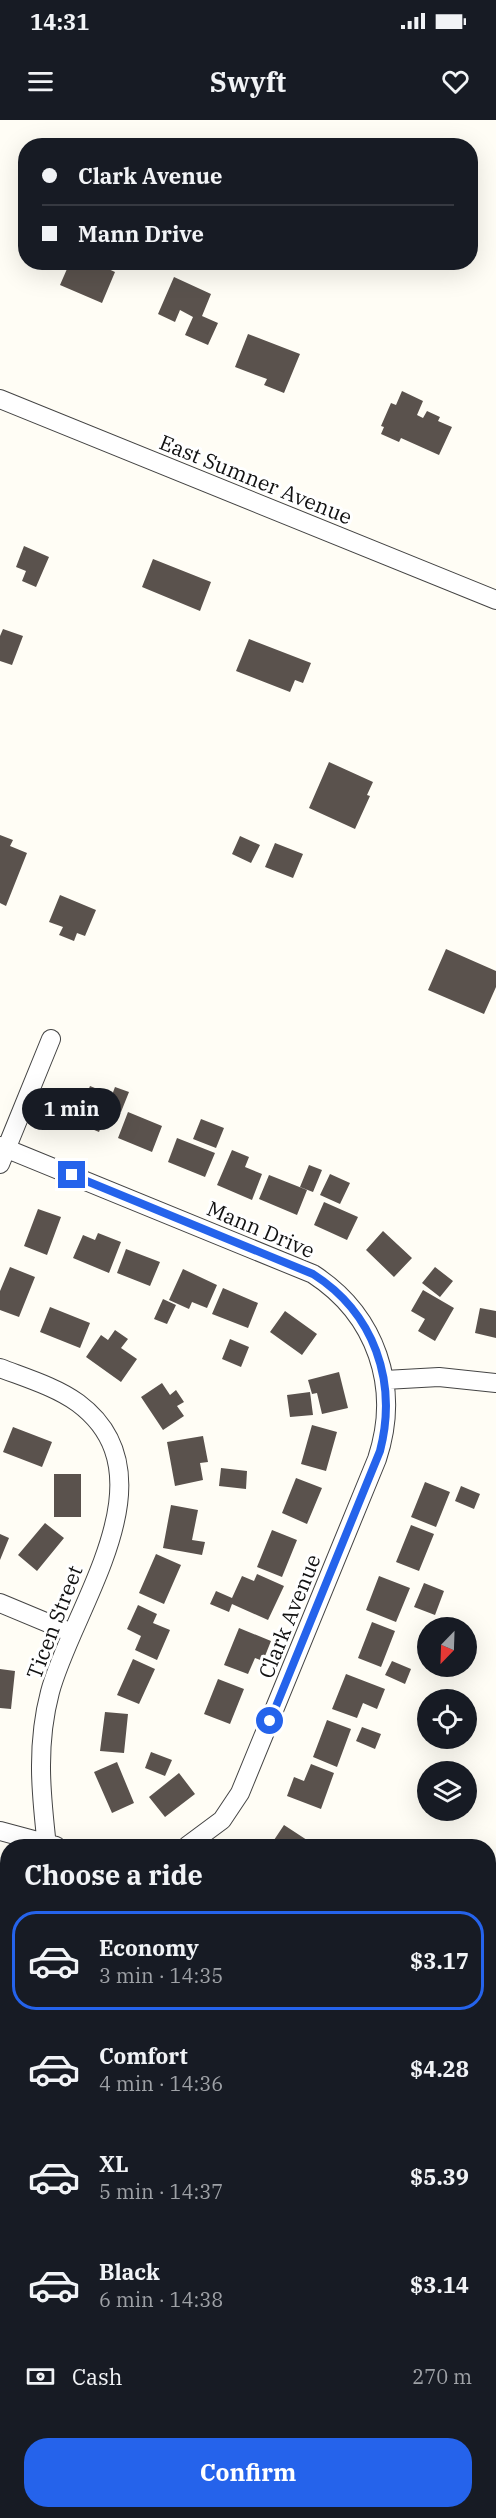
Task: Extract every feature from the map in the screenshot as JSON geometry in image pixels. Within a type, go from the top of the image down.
[{"type":"street","name":"East Sumner Avenue","points":[[0,399],[496,600]]},
{"type":"street","points":[[2,1153],[51,1039]]},
{"type":"street","name":"Mann Drive","points":[[2,1153],[313,1274],[341,1296],[358,1316],[376,1346],[385,1380]]},
{"type":"street","name":"Ticen Street","points":[[0,1368],[62,1392],[77,1402],[96,1421],[114,1452],[119,1470],[121,1497],[116,1524],[53,1682],[43,1725],[39,1775],[50,1839]]},
{"type":"street","points":[[385,1380],[439,1377],[496,1383]]},
{"type":"street","name":"Clark Avenue","points":[[196,1839],[222,1820],[243,1786],[377,1459],[386,1419],[385,1380]]},
{"type":"street","points":[[0,1603],[72,1633]]},
{"type":"street","points":[[0,1831],[29,1839]]},
{"type":"building","points":[[67,270],[111,270],[115,272],[102,303],[60,285]]},
{"type":"building","points":[[174,277],[211,294],[202,316],[218,323],[208,345],[185,335],[193,317],[180,310],[175,322],[158,314]]},
{"type":"building","points":[[248,334],[300,354],[284,393],[264,385],[267,379],[235,367]]},
{"type":"building","points":[[402,391],[423,401],[417,415],[423,418],[427,411],[440,417],[438,421],[452,427],[439,455],[401,438],[399,442],[381,434],[384,427],[381,426],[391,403],[396,405]]},
{"type":"building","points":[[24,546],[49,557],[36,587],[22,581],[26,571],[16,567]]},
{"type":"building","points":[[153,559],[211,582],[200,611],[142,587]]},
{"type":"building","points":[[3,629],[23,636],[12,665],[0,661],[0,636]]},
{"type":"building","points":[[249,639],[311,663],[303,683],[295,680],[290,692],[236,671]]},
{"type":"building","points":[[329,762],[373,782],[367,795],[370,796],[355,829],[309,808]]},
{"type":"building","points":[[0,835],[13,840],[10,846],[27,853],[6,906],[0,903]]},
{"type":"building","points":[[240,836],[260,845],[251,863],[232,854]]},
{"type":"building","points":[[275,843],[303,854],[293,878],[265,867]]},
{"type":"building","points":[[60,895],[96,910],[85,936],[77,933],[74,941],[59,935],[63,927],[49,922]]},
{"type":"building","points":[[446,949],[496,971],[496,987],[484,1014],[428,990]]},
{"type":"building","points":[[90,1086],[112,1095],[115,1087],[129,1092],[121,1112],[109,1107],[99,1132],[75,1122]]},
{"type":"building","points":[[128,1112],[162,1126],[152,1152],[118,1138]]},
{"type":"building","points":[[201,1119],[224,1128],[216,1148],[193,1139]]},
{"type":"building","points":[[177,1138],[215,1153],[205,1177],[168,1162]]},
{"type":"building","points":[[232,1150],[249,1157],[245,1167],[262,1174],[252,1200],[217,1185]]},
{"type":"building","points":[[309,1165],[322,1170],[313,1192],[300,1187]]},
{"type":"building","points":[[330,1174],[350,1183],[340,1204],[320,1195]]},
{"type":"building","points":[[269,1175],[307,1190],[297,1215],[259,1199]]},
{"type":"building","points":[[324,1202],[358,1217],[347,1240],[314,1225]]},
{"type":"building","points":[[38,1209],[61,1217],[47,1255],[24,1246]]},
{"type":"building","points":[[383,1231],[412,1258],[394,1277],[366,1250]]},
{"type":"building","points":[[98,1233],[121,1242],[109,1273],[73,1258],[83,1235],[95,1240]]},
{"type":"building","points":[[126,1249],[160,1262],[150,1286],[117,1273]]},
{"type":"building","points":[[10,1267],[35,1277],[19,1317],[0,1310],[0,1291]]},
{"type":"building","points":[[435,1267],[453,1281],[440,1297],[422,1283]]},
{"type":"building","points":[[183,1269],[217,1285],[207,1308],[192,1302],[189,1309],[169,1300]]},
{"type":"building","points":[[223,1288],[258,1303],[248,1328],[212,1314]]},
{"type":"building","points":[[423,1290],[454,1308],[435,1341],[418,1331],[425,1319],[411,1311]]},
{"type":"building","points":[[163,1299],[176,1305],[167,1324],[154,1319]]},
{"type":"building","points":[[50,1307],[90,1323],[80,1348],[40,1332]]},
{"type":"building","points":[[480,1308],[496,1311],[496,1338],[475,1333]]},
{"type":"building","points":[[285,1311],[317,1334],[302,1355],[270,1332]]},
{"type":"building","points":[[115,1330],[128,1339],[121,1348],[137,1359],[121,1382],[86,1357],[101,1335],[108,1340]]},
{"type":"building","points":[[230,1339],[249,1347],[241,1367],[222,1359]]},
{"type":"building","points":[[339,1372],[348,1408],[322,1414],[317,1393],[312,1394],[308,1380]]},
{"type":"building","points":[[162,1383],[170,1395],[176,1390],[184,1402],[177,1406],[184,1416],[163,1430],[141,1397]]},
{"type":"building","points":[[310,1392],[313,1415],[290,1417],[287,1395]]},
{"type":"building","points":[[312,1425],[337,1432],[326,1471],[301,1464]]},
{"type":"building","points":[[13,1427],[52,1442],[42,1467],[3,1452]]},
{"type":"building","points":[[203,1436],[208,1462],[200,1463],[203,1480],[175,1486],[167,1442]]},
{"type":"building","points":[[221,1468],[247,1471],[246,1489],[219,1486]]},
{"type":"building","points":[[54,1474],[81,1474],[81,1517],[54,1517]]},
{"type":"building","points":[[296,1478],[322,1488],[307,1524],[282,1513]]},
{"type":"building","points":[[425,1482],[450,1492],[436,1527],[411,1517]]},
{"type":"building","points":[[461,1486],[480,1494],[474,1509],[455,1501]]},
{"type":"building","points":[[171,1505],[198,1510],[192,1540],[205,1542],[202,1555],[163,1548]]},
{"type":"building","points":[[45,1523],[64,1538],[37,1571],[18,1555]]},
{"type":"building","points":[[411,1525],[434,1534],[419,1571],[396,1562]]},
{"type":"building","points":[[272,1530],[297,1540],[282,1577],[257,1567]]},
{"type":"building","points":[[0,1534],[9,1538],[0,1560]]},
{"type":"building","points":[[156,1554],[181,1565],[164,1604],[139,1593]]},
{"type":"building","points":[[257,1574],[284,1586],[268,1620],[232,1604],[229,1612],[210,1604],[216,1591],[232,1598],[242,1576],[254,1581]]},
{"type":"building","points":[[379,1576],[410,1588],[396,1622],[366,1610]]},
{"type":"building","points":[[424,1583],[444,1591],[435,1615],[414,1607]]},
{"type":"building","points":[[138,1605],[157,1614],[153,1623],[170,1630],[157,1660],[135,1650],[141,1636],[127,1629]]},
{"type":"building","points":[[372,1622],[395,1631],[381,1667],[358,1658]]},
{"type":"building","points":[[239,1628],[271,1641],[263,1661],[255,1658],[248,1674],[224,1665]]},
{"type":"building","points":[[133,1659],[155,1669],[139,1704],[117,1695]]},
{"type":"building","points":[[392,1661],[411,1669],[405,1684],[385,1675]]},
{"type":"building","points":[[0,1669],[15,1671],[11,1709],[0,1708]]},
{"type":"building","points":[[346,1674],[385,1689],[377,1709],[363,1703],[357,1718],[332,1709]]},
{"type":"building","points":[[218,1679],[244,1689],[230,1724],[204,1714]]},
{"type":"building","points":[[105,1712],[128,1714],[124,1753],[100,1751]]},
{"type":"building","points":[[327,1720],[351,1729],[337,1767],[313,1757]]},
{"type":"building","points":[[362,1727],[381,1734],[375,1749],[356,1741]]},
{"type":"building","points":[[151,1752],[172,1760],[165,1776],[145,1768]]},
{"type":"building","points":[[117,1762],[134,1803],[112,1813],[94,1772]]},
{"type":"building","points":[[311,1764],[334,1773],[321,1809],[287,1796],[294,1777],[304,1781]]},
{"type":"building","points":[[179,1773],[195,1794],[165,1817],[149,1797]]},
{"type":"building","points":[[284,1825],[305,1839],[275,1839]]},
{"type":"route","points":[[72,1175],[313,1274],[341,1296],[353,1309],[376,1346],[383,1371],[387,1404],[380,1451],[270,1721]]}]
